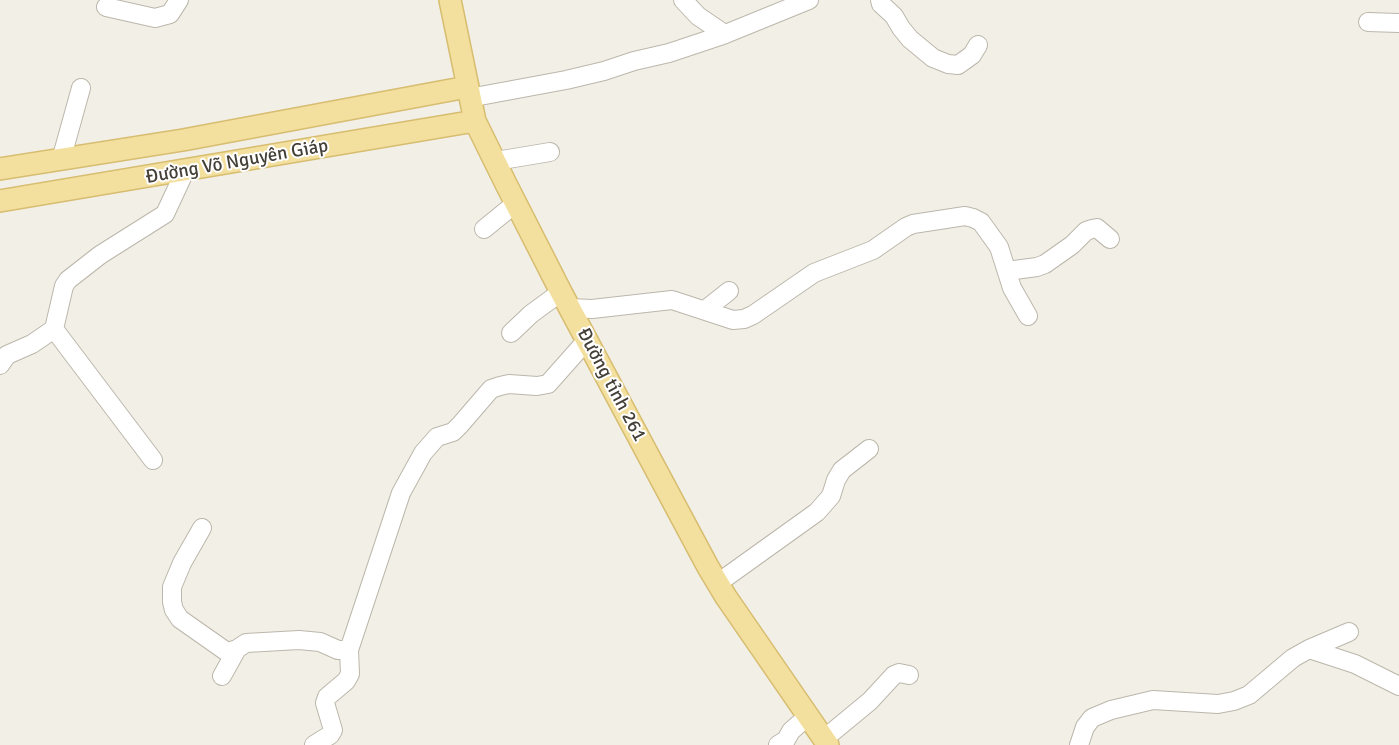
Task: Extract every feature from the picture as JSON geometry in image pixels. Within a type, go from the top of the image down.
[{"type":"main road","name":"Đường tỉnh 261","points":[[450,0],[475,121],[565,300],[718,583],[826,742]]},
{"type":"main road","name":"Đường Võ Nguyên Giáp","points":[[0,169],[468,93]]},
{"type":"main road","name":"Đường Võ Nguyên Giáp","points":[[0,201],[475,121]]},
{"type":"street","points":[[106,7],[154,18],[170,14],[179,0]]},
{"type":"street","points":[[682,0],[698,16],[720,30],[723,35]]},
{"type":"street","points":[[468,93],[604,70],[669,53],[723,35],[809,0]]},
{"type":"street","points":[[880,0],[910,39],[933,58],[948,64],[958,65],[972,55],[978,45]]},
{"type":"street","points":[[1368,22],[1399,23]]},
{"type":"street","points":[[61,160],[81,88]]},
{"type":"street","points":[[496,161],[550,152]]},
{"type":"street","points":[[0,365],[7,355],[32,344],[54,329],[64,286],[68,280],[100,255],[165,214],[185,171]]},
{"type":"street","points":[[484,229],[516,203]]},
{"type":"street","points":[[511,333],[531,314],[565,300],[592,309],[672,300],[733,320],[744,319],[753,316],[814,273],[874,250],[906,227],[913,224],[965,216],[980,222],[999,247],[1016,296],[1028,316]]},
{"type":"street","points":[[1007,271],[1037,267],[1045,264],[1072,245],[1086,231],[1092,229],[1097,228],[1110,238]]},
{"type":"street","points":[[706,310],[729,291]]},
{"type":"street","points":[[54,329],[154,460]]},
{"type":"street","points":[[314,745],[330,735],[332,730],[325,703],[346,681],[350,674],[349,650],[401,493],[431,443],[437,437],[454,432],[492,390],[509,384],[537,386],[548,384],[587,340]]},
{"type":"street","points":[[718,583],[817,512],[831,496],[836,480],[842,470],[869,449]]},
{"type":"street","points":[[202,528],[175,578],[171,594],[174,610],[180,619],[225,651],[237,649],[246,643],[299,640],[320,642],[338,650],[349,650]]},
{"type":"street","points":[[1079,745],[1085,727],[1092,718],[1111,710],[1153,700],[1218,704],[1234,701],[1249,695],[1293,658],[1349,632]]},
{"type":"street","points":[[222,676],[237,649]]},
{"type":"street","points":[[1309,649],[1355,664],[1399,686]]},
{"type":"street","points":[[826,742],[870,701],[894,675],[899,673],[909,675]]},
{"type":"street","points":[[778,745],[786,740],[791,731],[808,716]]}]
